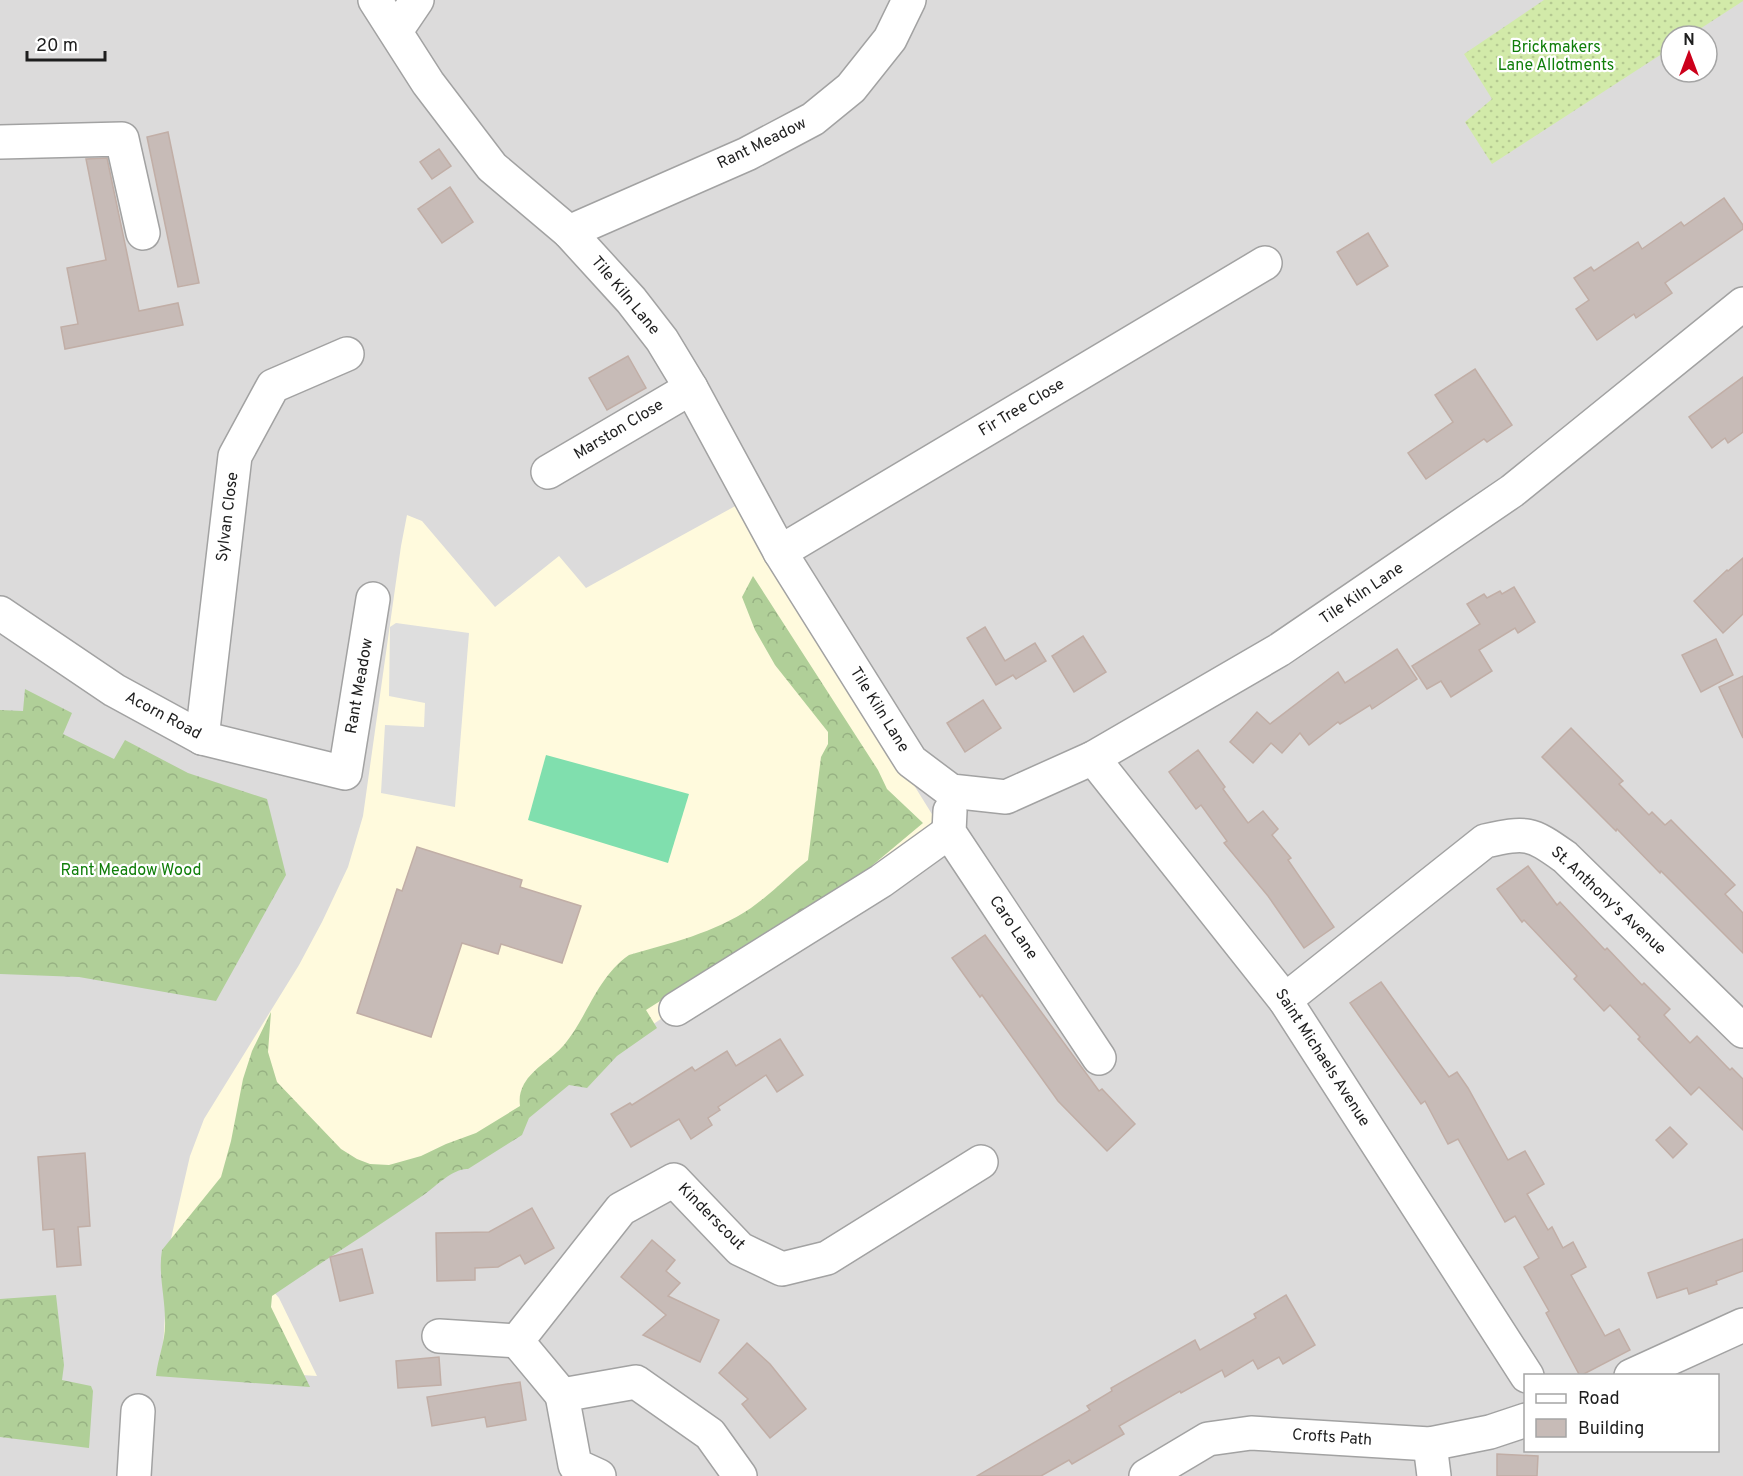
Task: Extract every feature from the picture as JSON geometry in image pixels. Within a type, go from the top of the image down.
[{"type":"street","name":"Tile Kiln Lane","points":[[375,0],[428,83],[492,167],[569,232],[632,300],[662,340],[691,388],[780,552],[911,761],[951,791],[1006,797],[1093,758],[1279,650],[1512,492],[1743,304]]},
{"type":"street","points":[[396,31],[417,0]]},
{"type":"street","name":"Rant Meadow","points":[[569,232],[747,154],[813,119],[851,88],[890,39],[909,0]]},
{"type":"street","points":[[0,142],[122,139],[143,233]]},
{"type":"street","name":"Fir Tree Close","points":[[780,552],[1265,263]]},
{"type":"street","name":"Sylvan Close","points":[[202,738],[235,456],[273,386],[347,354]]},
{"type":"street","name":"Marston Close","points":[[548,472],[691,388]]},
{"type":"street","name":"Rant Meadow","points":[[345,773],[373,599]]},
{"type":"street","name":"Acorn Road","points":[[0,613],[114,690],[202,738],[345,773]]},
{"type":"street","name":"Saint Michaels Avenue","points":[[1093,758],[1285,1000],[1526,1374]]},
{"type":"street","points":[[676,1009],[881,881],[949,832],[951,791]]},
{"type":"street","name":"Caro Lane","points":[[949,832],[1099,1058]]},
{"type":"street","name":"St. Anthony's Avenue","points":[[1285,1000],[1485,841],[1516,834],[1539,838],[1564,857],[1743,1031]]},
{"type":"street","name":"Kinderscout","points":[[517,1341],[621,1209],[674,1180],[740,1249],[782,1269],[827,1258],[981,1162]]},
{"type":"street","points":[[1634,1374],[1743,1325]]},
{"type":"street","points":[[439,1336],[517,1341],[562,1395],[575,1465],[599,1476]]},
{"type":"street","points":[[562,1395],[636,1382],[710,1434],[740,1476]]},
{"type":"street","points":[[134,1476],[138,1411]]},
{"type":"street","name":"Crofts Path","points":[[1146,1476],[1208,1439],[1251,1433],[1432,1460],[1490,1432],[1524,1421]]},
{"type":"shaded area","points":[[0,0],[1743,0],[1743,1476],[0,1476]]},
{"type":"shaded area","points":[[739,504],[940,827],[623,1045],[261,1277],[279,1298],[317,1376],[162,1366],[169,1247],[190,1156],[204,1119],[299,965],[322,922],[348,867],[363,816],[407,515],[422,521],[495,607],[559,556],[586,588]]},
{"type":"shaded area","points":[[396,623],[469,633],[455,807],[381,793],[385,725],[424,727],[425,703],[389,696],[390,627]]},
{"type":"green space","name":"Brickmakers Lane Allotments","points":[[1544,0],[1743,0],[1708,24],[1659,24],[1659,56],[1492,164],[1465,122],[1492,99],[1464,54]]},
{"type":"green space","points":[[753,576],[878,770],[887,789],[923,823],[868,869],[646,1010],[657,1028],[617,1056],[587,1088],[569,1085],[529,1118],[522,1135],[468,1169],[451,1174],[406,1207],[272,1296],[271,1307],[310,1387],[156,1376],[165,1328],[162,1250],[221,1177],[231,1141],[243,1079],[252,1051],[271,1012],[268,1052],[277,1082],[341,1149],[370,1164],[389,1165],[421,1156],[476,1133],[520,1106],[521,1092],[528,1078],[564,1045],[601,985],[618,964],[629,955],[692,936],[737,917],[758,903],[808,860],[821,757],[828,744],[828,732],[775,665],[755,630],[742,597]]},
{"type":"green space","name":"Rant Meadow Wood","points":[[25,689],[72,713],[63,734],[114,759],[125,740],[188,773],[267,799],[286,875],[216,1001],[79,977],[0,974],[0,710],[23,711]]},
{"type":"green space","points":[[546,755],[689,794],[668,863],[528,820]]},
{"type":"green space","points":[[56,1295],[64,1365],[62,1380],[91,1386],[93,1391],[89,1448],[0,1437],[0,1299]]},
{"type":"building","points":[[168,132],[199,283],[178,287],[147,137]]},
{"type":"building","points":[[439,149],[451,166],[432,179],[420,162]]},
{"type":"building","points":[[107,158],[139,311],[178,303],[183,325],[65,349],[61,327],[78,324],[67,268],[106,260],[86,159]]},
{"type":"building","points":[[450,187],[473,222],[442,243],[418,209]]},
{"type":"building","points":[[1724,198],[1743,225],[1743,229],[1665,283],[1672,293],[1636,318],[1634,314],[1597,340],[1576,309],[1589,300],[1574,278],[1591,267],[1594,271],[1638,242],[1642,249],[1681,222],[1684,226]]},
{"type":"building","points":[[1368,233],[1388,266],[1357,285],[1337,252]]},
{"type":"building","points":[[628,356],[646,388],[607,410],[589,378]]},
{"type":"building","points":[[1475,369],[1512,425],[1487,442],[1484,439],[1426,479],[1408,453],[1453,422],[1435,395]]},
{"type":"building","points":[[1743,377],[1743,432],[1728,443],[1725,438],[1712,448],[1689,417]]},
{"type":"building","points":[[1743,558],[1743,614],[1723,633],[1694,601]]},
{"type":"building","points":[[1514,587],[1535,622],[1518,633],[1515,628],[1479,650],[1492,671],[1451,697],[1441,681],[1427,689],[1412,666],[1480,624],[1467,604],[1484,594],[1487,598],[1500,591],[1502,594]]},
{"type":"building","points":[[985,627],[1005,661],[1035,643],[1046,661],[1016,679],[1013,675],[996,685],[967,638]]},
{"type":"building","points":[[1083,636],[1106,672],[1074,692],[1052,656]]},
{"type":"building","points":[[1716,639],[1733,675],[1701,692],[1682,655]]},
{"type":"building","points":[[1397,649],[1417,679],[1372,709],[1370,705],[1340,724],[1338,722],[1309,745],[1300,733],[1282,753],[1271,743],[1253,763],[1230,742],[1257,712],[1270,724],[1338,672],[1345,683]]},
{"type":"building","points":[[1743,676],[1743,738],[1719,687]]},
{"type":"building","points":[[983,700],[1001,728],[965,752],[947,723]]},
{"type":"building","points":[[1571,728],[1623,781],[1619,784],[1649,815],[1652,812],[1665,825],[1671,820],[1735,885],[1725,894],[1743,913],[1743,953],[1542,757]]},
{"type":"building","points":[[1198,750],[1248,823],[1263,811],[1278,829],[1272,835],[1291,858],[1288,860],[1334,927],[1304,948],[1268,896],[1224,843],[1227,841],[1201,805],[1196,809],[1169,772]]},
{"type":"building","points":[[417,847],[522,880],[520,887],[581,906],[562,963],[501,944],[498,954],[462,943],[431,1037],[357,1013],[397,889],[402,891]]},
{"type":"building","points":[[1528,866],[1557,905],[1560,902],[1605,950],[1607,948],[1642,985],[1644,983],[1670,1009],[1664,1015],[1690,1043],[1697,1036],[1730,1070],[1732,1068],[1743,1079],[1743,1130],[1699,1087],[1691,1095],[1638,1039],[1640,1037],[1610,1005],[1604,1011],[1574,979],[1577,976],[1524,920],[1522,922],[1497,889]]},
{"type":"building","points":[[985,935],[1099,1091],[1102,1089],[1135,1124],[1107,1151],[1058,1101],[982,995],[980,997],[952,958]]},
{"type":"building","points":[[1381,982],[1449,1077],[1457,1072],[1508,1160],[1525,1151],[1544,1184],[1527,1194],[1548,1230],[1552,1227],[1563,1248],[1573,1242],[1586,1267],[1571,1275],[1605,1336],[1619,1329],[1630,1350],[1584,1374],[1579,1374],[1546,1313],[1549,1311],[1524,1267],[1539,1258],[1515,1216],[1505,1222],[1458,1139],[1448,1144],[1425,1101],[1421,1104],[1350,1003]]},
{"type":"building","points":[[780,1039],[803,1075],[777,1092],[766,1075],[718,1107],[720,1110],[708,1118],[712,1125],[691,1139],[679,1119],[631,1147],[611,1114],[630,1103],[632,1105],[692,1067],[695,1071],[727,1051],[736,1066]]},
{"type":"building","points":[[1670,1127],[1687,1144],[1673,1158],[1656,1140]]},
{"type":"building","points":[[85,1153],[90,1226],[78,1227],[81,1265],[57,1267],[54,1229],[43,1230],[38,1157]]},
{"type":"building","points":[[532,1208],[554,1248],[525,1264],[520,1255],[498,1267],[475,1268],[475,1280],[437,1281],[436,1233],[489,1232]]},
{"type":"building","points":[[1743,1239],[1743,1271],[1689,1294],[1687,1288],[1657,1298],[1648,1273]]},
{"type":"building","points":[[652,1240],[675,1260],[666,1271],[680,1283],[668,1296],[719,1320],[700,1362],[643,1335],[666,1315],[621,1277]]},
{"type":"building","points":[[362,1249],[373,1293],[340,1301],[330,1257]]},
{"type":"building","points":[[1286,1295],[1315,1345],[1283,1364],[1279,1357],[1258,1369],[1253,1360],[1225,1377],[1222,1370],[1119,1426],[1124,1434],[1072,1464],[1069,1460],[1041,1476],[977,1476],[1090,1410],[1087,1406],[1112,1391],[1111,1388],[1195,1340],[1200,1350],[1256,1318],[1254,1314]]},
{"type":"building","points":[[747,1343],[770,1364],[806,1409],[770,1438],[742,1404],[748,1399],[719,1373]]},
{"type":"building","points":[[439,1357],[441,1385],[398,1388],[396,1361]]},
{"type":"building","points":[[520,1382],[526,1420],[487,1427],[485,1417],[432,1426],[427,1397]]},
{"type":"building","points":[[1497,1454],[1538,1456],[1537,1476],[1497,1476]]}]
